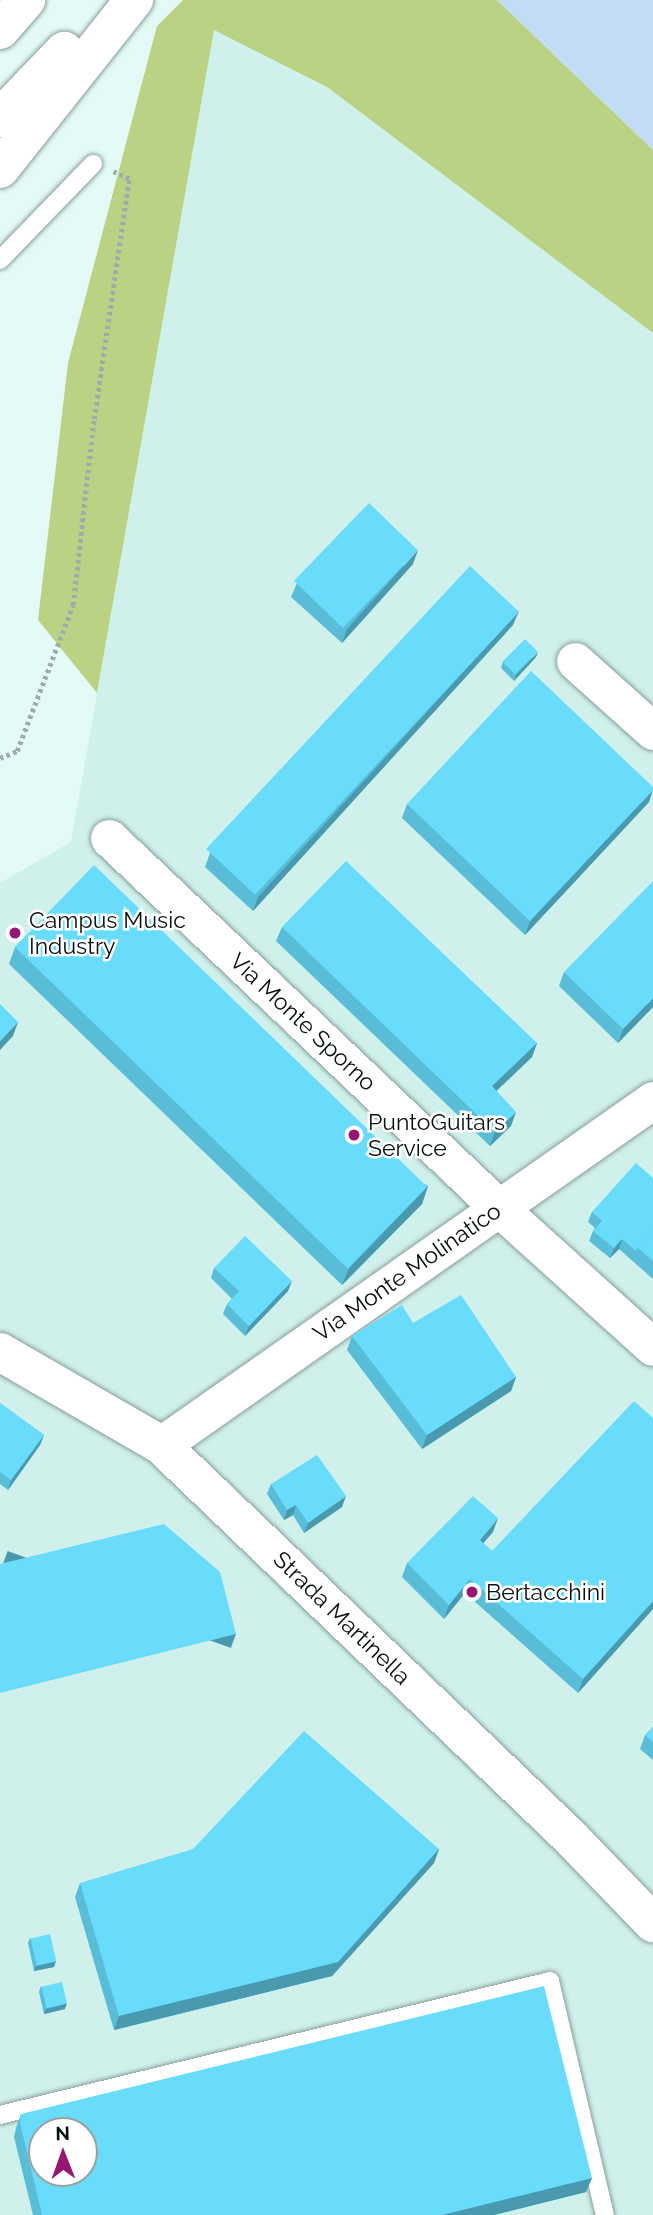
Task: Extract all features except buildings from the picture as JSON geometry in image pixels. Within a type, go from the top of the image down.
[{"type":"main road","points":[[0,30],[26,0]]},
{"type":"main road","points":[[0,118],[109,0]]},
{"type":"main road","points":[[0,169],[134,0]]},
{"type":"main road","name":"Strada Martinella","points":[[0,1352],[160,1445],[570,1837],[653,1923]]},
{"type":"street","points":[[575,661],[653,731]]},
{"type":"street","name":"Via Monte Sporno","points":[[109,838],[499,1208],[653,1347]]},
{"type":"street","name":"Via Monte Molinatico","points":[[160,1445],[653,1100]]},
{"type":"lane","points":[[0,260],[93,164]]},
{"type":"lane","points":[[0,2115],[550,1981],[605,2215]]},
{"type":"path","points":[[0,758],[17,751],[73,605],[94,419],[129,179],[93,164]]},
{"type":"shaded area","points":[[214,30],[327,87],[653,333],[653,2215],[0,2215],[0,883],[71,842]]},
{"type":"green space","points":[[183,0],[497,0],[653,150],[653,333],[327,87],[214,30],[97,693],[38,620],[68,363],[157,26]]},
{"type":"water","points":[[497,0],[653,0],[653,150]]},
{"type":"place","name":"Campus Music Industry","points":[[15,933]]},
{"type":"place","name":"PuntoGuitars Service","points":[[354,1135]]},
{"type":"place","name":"Bertacchini","points":[[472,1592]]}]
